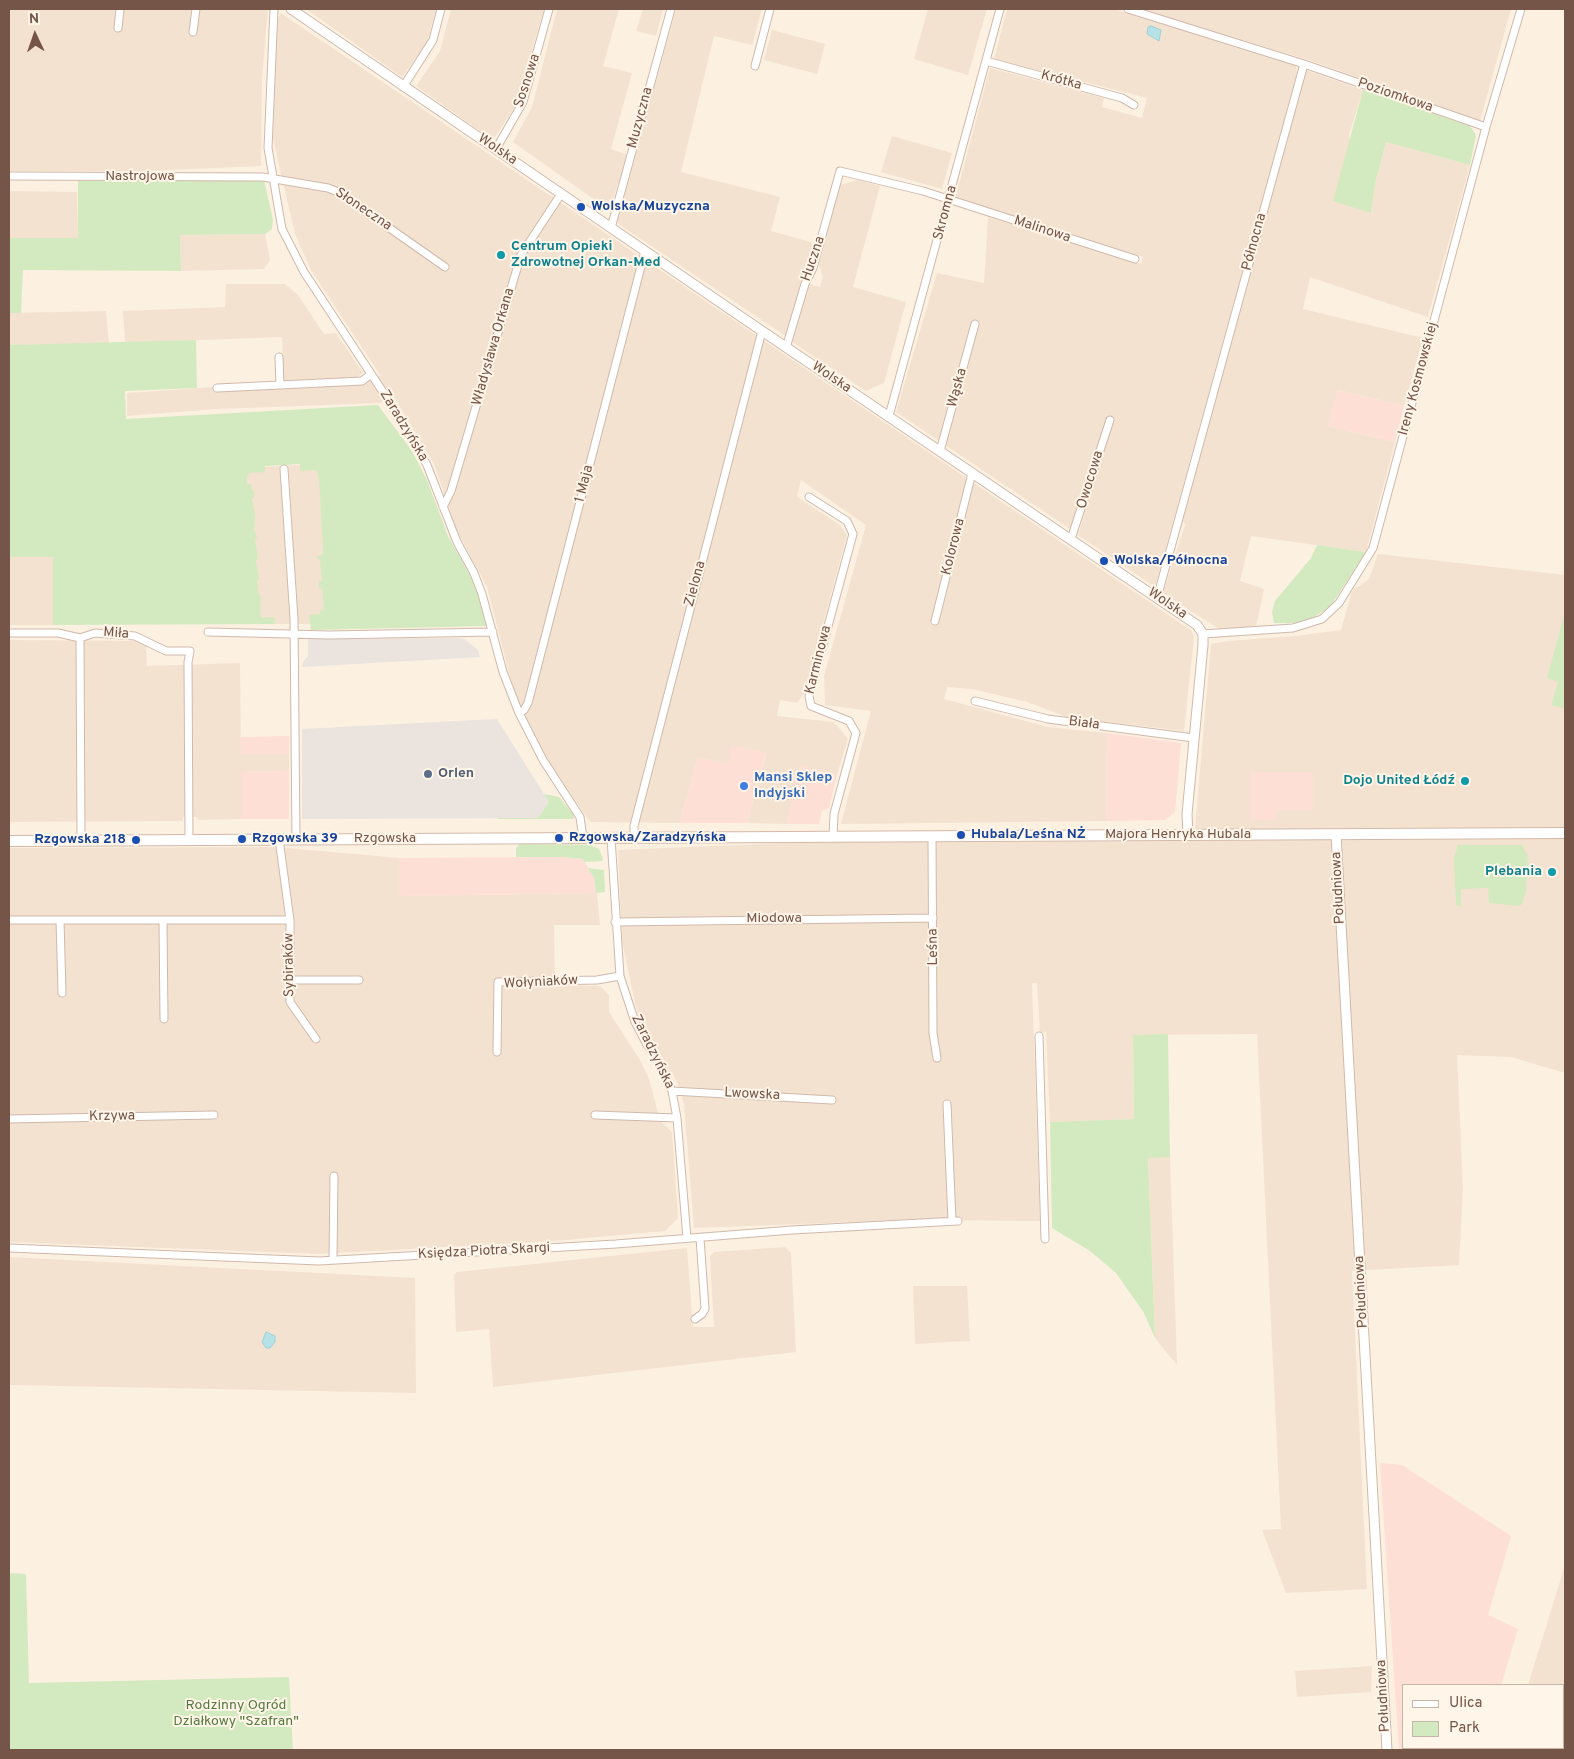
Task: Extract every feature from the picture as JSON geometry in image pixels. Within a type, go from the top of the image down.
[{"type":"main road","name":"Majora Henryka Hubala","points":[[611,838],[1565,833]]},
{"type":"main road","name":"Rzgowska","points":[[9,841],[611,838]]},
{"type":"street","points":[[118,28],[120,9]]},
{"type":"street","points":[[193,32],[196,9]]},
{"type":"street","name":"Zaradzyńska","points":[[274,9],[268,148],[271,178],[282,229],[304,272],[371,374],[427,465],[457,542],[474,573],[493,632],[503,672],[519,713],[539,753],[580,817],[583,838]]},
{"type":"street","name":"Wolska","points":[[292,9],[403,87],[786,348],[1197,625],[1203,634]]},
{"type":"street","points":[[403,87],[433,40],[442,9]]},
{"type":"street","name":"Sosnowa","points":[[496,149],[523,102],[549,9]]},
{"type":"street","name":"Muzyczna","points":[[611,228],[671,9]]},
{"type":"street","points":[[756,66],[770,9]]},
{"type":"street","name":"Skromna","points":[[889,416],[950,200],[1000,9]]},
{"type":"street","points":[[1128,9],[1304,64]]},
{"type":"street","name":"Ireny Kosmowskiej","points":[[1203,634],[1293,628],[1311,624],[1322,619],[1339,603],[1364,565],[1375,541],[1486,127],[1521,9]]},
{"type":"street","name":"Krótka","points":[[986,61],[1122,98],[1134,106]]},
{"type":"street","name":"Poziomkowa","points":[[1304,64],[1486,127]]},
{"type":"street","name":"Północna","points":[[1157,598],[1304,64]]},
{"type":"street","name":"Malinowa","points":[[840,170],[950,200],[1135,259]]},
{"type":"street","name":"Huczna","points":[[786,348],[805,284],[813,268],[840,170]]},
{"type":"street","name":"Nastrojowa","points":[[9,176],[271,178]]},
{"type":"street","name":"Słoneczna","points":[[271,178],[338,192],[444,267]]},
{"type":"street","name":"Władysława Orkana","points":[[443,507],[451,491],[521,255],[561,194]]},
{"type":"street","name":"1 Maja","points":[[519,713],[524,710],[528,703],[645,251]]},
{"type":"street","name":"Wąska","points":[[940,451],[975,324]]},
{"type":"street","name":"Zielona","points":[[634,838],[634,826],[762,331]]},
{"type":"street","points":[[279,356],[280,385]]},
{"type":"street","points":[[217,388],[362,380],[371,374]]},
{"type":"street","name":"Owocowa","points":[[1071,539],[1110,420]]},
{"type":"street","points":[[284,469],[294,634],[296,839]]},
{"type":"street","name":"Kolorowa","points":[[935,621],[972,473]]},
{"type":"street","name":"Karminowa","points":[[809,497],[844,518],[850,525],[852,534],[809,702],[814,708],[849,721],[856,733],[834,814],[833,836]]},
{"type":"street","points":[[208,632],[294,634],[493,632]]},
{"type":"street","name":"Miła","points":[[9,633],[66,634],[80,638],[95,633],[135,636],[166,651],[190,651],[188,662],[189,840]]},
{"type":"street","points":[[1188,835],[1187,814],[1203,634]]},
{"type":"street","points":[[80,638],[81,840]]},
{"type":"street","name":"Biała","points":[[975,701],[1056,720],[1194,738]]},
{"type":"street","name":"Południowa","points":[[1336,834],[1387,1750]]},
{"type":"street","name":"Leśna","points":[[932,836],[934,1033],[936,1058]]},
{"type":"street","name":"Zaradzyńska","points":[[611,838],[620,976],[635,1022],[663,1069],[672,1091],[677,1118],[687,1238]]},
{"type":"street","points":[[279,839],[290,920]]},
{"type":"street","name":"Miodowa","points":[[615,922],[933,918]]},
{"type":"street","name":"Sybiraków","points":[[9,920],[290,920],[290,1002],[316,1039]]},
{"type":"street","points":[[60,920],[62,993]]},
{"type":"street","points":[[163,921],[164,1019]]},
{"type":"street","name":"Wołyniaków","points":[[498,1052],[498,982],[597,980],[620,976]]},
{"type":"street","points":[[290,980],[359,980]]},
{"type":"street","points":[[1039,1036],[1045,1239]]},
{"type":"street","name":"Lwowska","points":[[672,1091],[832,1100]]},
{"type":"street","name":"Księdza Piotra Skargi","points":[[9,1248],[333,1260],[616,1244],[955,1221],[947,1104]]},
{"type":"street","points":[[595,1114],[677,1118]]},
{"type":"street","name":"Krzywa","points":[[9,1119],[214,1115]]},
{"type":"street","points":[[333,1260],[334,1176]]},
{"type":"street","points":[[695,1319],[702,1314],[704,1309],[700,1238]]},
{"type":"shaded area","points":[[9,9],[268,9],[262,79],[261,166],[143,171],[9,171]]},
{"type":"shaded area","points":[[306,9],[436,9],[427,43],[402,77]]},
{"type":"shaded area","points":[[451,9],[544,9],[516,105],[493,140],[416,86],[440,51]]},
{"type":"shaded area","points":[[557,9],[619,9],[603,66],[632,73],[611,149],[628,155],[609,210],[513,142],[532,107]]},
{"type":"shaded area","points":[[643,9],[663,9],[656,36],[636,31]]},
{"type":"shaded area","points":[[676,9],[762,9],[752,45],[714,36],[681,172],[780,197],[771,231],[814,243],[787,337],[617,223]]},
{"type":"shaded area","points":[[928,9],[987,9],[968,75],[914,59]]},
{"type":"shaded area","points":[[1007,9],[1114,9],[1296,66],[1297,74],[1155,587],[1078,535],[1113,420],[1073,531],[896,412],[937,273],[984,283],[988,217],[1141,264],[1143,257],[955,199],[990,68],[1104,98],[1102,107],[1142,118],[1147,98],[994,59]]},
{"type":"shaded area","points":[[1137,9],[1511,9],[1480,121],[1309,60]]},
{"type":"shaded area","points":[[281,13],[1192,631],[1194,637],[1184,731],[1067,717],[1027,702],[972,689],[947,687],[944,699],[1048,727],[1107,733],[1106,821],[841,824],[871,711],[825,705],[824,676],[866,525],[801,480],[797,497],[840,525],[847,535],[804,694],[797,703],[780,700],[777,716],[834,722],[848,739],[837,775],[800,766],[787,824],[747,823],[766,754],[727,764],[698,757],[680,823],[590,822],[544,756],[515,696],[487,587],[457,531],[434,464],[393,395],[380,403],[216,409],[127,416],[127,393],[215,387],[216,392],[366,383],[380,375],[311,270],[295,234],[273,139],[276,21]]},
{"type":"shaded area","points":[[772,30],[825,44],[817,74],[764,60]]},
{"type":"shaded area","points":[[1305,70],[1363,90],[1349,135],[1371,213],[1376,180],[1386,142],[1470,165],[1428,317],[1310,277],[1303,309],[1423,338],[1404,406],[1338,390],[1328,426],[1395,442],[1366,552],[1251,536],[1240,581],[1264,589],[1256,627],[1219,629],[1163,593],[1185,525],[1183,520]]},
{"type":"shaded area","points":[[892,136],[952,153],[942,189],[881,172]]},
{"type":"shaded area","points":[[858,180],[880,186],[853,287],[906,302],[884,383],[866,391],[792,342],[808,284],[820,287],[823,277],[819,265],[840,185]]},
{"type":"shaded area","points":[[9,191],[77,192],[78,238],[9,238]]},
{"type":"shaded area","points":[[265,234],[270,260],[264,269],[181,271],[180,235]]},
{"type":"shaded area","points":[[226,284],[285,284],[298,295],[324,334],[336,333],[363,373],[354,379],[284,382],[282,337],[125,343],[123,311],[225,307]]},
{"type":"shaded area","points":[[106,311],[109,344],[9,345],[9,313]]},
{"type":"shaded area","points":[[1337,390],[1404,406],[1395,442],[1328,426]]},
{"type":"shaded area","points":[[339,463],[345,624],[219,624],[219,469]]},
{"type":"shaded area","points":[[1378,554],[1565,575],[1565,1073],[1511,1057],[1457,1055],[1463,1189],[1459,1265],[1352,1271],[1367,1589],[1286,1593],[1262,1530],[1281,1529],[1257,1034],[1133,1035],[1134,1119],[1050,1122],[1046,1032],[1040,1033],[1037,983],[1032,983],[1040,1221],[908,1220],[694,1228],[684,1104],[677,1082],[640,1019],[635,1003],[622,941],[618,850],[806,842],[1194,841],[1211,644],[1341,630],[1352,591],[1369,579]]},
{"type":"shaded area","points":[[9,557],[53,557],[53,625],[9,625]]},
{"type":"shaded area","points":[[463,638],[478,650],[480,657],[302,667],[303,662],[308,656],[308,639]]},
{"type":"shaded area","points":[[9,640],[146,641],[147,666],[240,663],[241,754],[289,754],[289,771],[241,772],[241,819],[199,820],[196,817],[183,817],[183,821],[9,822]]},
{"type":"shaded area","points":[[497,719],[549,802],[538,818],[302,819],[302,729]]},
{"type":"shaded area","points":[[1107,733],[1181,743],[1175,812],[1165,820],[1106,821]]},
{"type":"shaded area","points":[[289,736],[289,754],[241,754],[241,737]]},
{"type":"shaded area","points":[[732,745],[766,753],[747,823],[680,823],[698,757],[727,764]]},
{"type":"shaded area","points":[[800,766],[837,775],[829,808],[822,811],[819,824],[787,824]]},
{"type":"shaded area","points":[[289,771],[289,819],[241,819],[241,772]]},
{"type":"shaded area","points":[[1250,772],[1313,772],[1313,810],[1280,810],[1276,812],[1276,820],[1250,820]]},
{"type":"shaded area","points":[[276,847],[399,858],[399,896],[597,893],[600,925],[554,925],[555,985],[600,986],[609,995],[609,1012],[640,1060],[649,1079],[660,1121],[672,1132],[678,1218],[665,1231],[554,1241],[319,1254],[9,1242],[9,848]]},
{"type":"shaded area","points":[[563,857],[583,859],[594,878],[596,893],[399,896],[399,858]]},
{"type":"shaded area","points":[[1148,1157],[1170,1157],[1177,1365],[1155,1338]]},
{"type":"shaded area","points":[[785,1247],[791,1253],[796,1352],[493,1387],[489,1329],[456,1332],[454,1275],[457,1272],[687,1248],[693,1327],[714,1327],[710,1256],[714,1252]]},
{"type":"shaded area","points":[[9,1257],[415,1278],[416,1393],[9,1385]]},
{"type":"shaded area","points":[[913,1286],[967,1286],[970,1341],[915,1344]]},
{"type":"shaded area","points":[[1380,1463],[1402,1465],[1511,1536],[1488,1615],[1518,1629],[1501,1684],[1402,1684],[1402,1749],[1483,1750],[1399,1750]]},
{"type":"shaded area","points":[[1565,1565],[1565,1750],[1483,1750],[1564,1749],[1564,1684],[1528,1684]]},
{"type":"shaded area","points":[[1372,1666],[1371,1692],[1297,1697],[1295,1671]]},
{"type":"green space","points":[[1363,90],[1470,126],[1476,135],[1470,165],[1386,142],[1376,180],[1371,213],[1333,201]]},
{"type":"green space","points":[[264,180],[273,220],[272,229],[265,234],[180,235],[181,271],[23,270],[21,313],[9,313],[9,238],[78,238],[78,181]]},
{"type":"green space","points":[[196,340],[197,388],[125,391],[126,419],[378,405],[412,451],[427,480],[448,536],[478,590],[487,626],[311,630],[309,615],[320,614],[320,611],[324,610],[322,589],[319,588],[319,581],[322,581],[320,559],[317,559],[317,556],[322,555],[323,548],[319,479],[317,472],[314,470],[300,471],[300,464],[265,466],[265,472],[249,473],[247,478],[247,484],[251,484],[254,491],[254,498],[252,498],[255,515],[254,531],[256,532],[257,539],[255,539],[258,559],[256,560],[259,580],[257,580],[258,593],[261,597],[260,614],[262,618],[274,617],[275,624],[53,625],[53,557],[9,557],[9,345]]},
{"type":"green space","points":[[1317,545],[1366,552],[1330,607],[1309,620],[1293,623],[1274,623],[1272,612],[1275,601],[1311,558]]},
{"type":"green space","points":[[1565,612],[1565,709],[1551,705],[1558,682],[1547,678]]},
{"type":"green space","points":[[544,794],[559,797],[573,814],[574,819],[497,818],[538,818],[549,802]]},
{"type":"green space","points":[[520,844],[590,845],[599,849],[603,859],[602,861],[584,862],[583,859],[563,857],[516,857],[516,848]]},
{"type":"green space","points":[[1458,845],[1522,845],[1528,856],[1526,892],[1522,904],[1519,906],[1489,903],[1488,888],[1461,889],[1461,906],[1456,905],[1454,858]]},
{"type":"green space","points":[[588,868],[604,870],[605,892],[596,893],[594,878]]},
{"type":"green space","points":[[1168,1034],[1170,1157],[1148,1158],[1155,1338],[1144,1313],[1116,1273],[1090,1251],[1052,1228],[1050,1122],[1134,1119],[1133,1035]]},
{"type":"green space","name":"Rodzinny Ogród Działkowy \"Szafran\"","points":[[9,1573],[26,1574],[29,1683],[289,1677],[293,1750],[9,1750]]},
{"type":"water","points":[[1151,26],[1161,30],[1159,41],[1147,34],[1148,27]]},
{"type":"water","points":[[266,1332],[275,1336],[275,1342],[270,1348],[266,1348],[262,1342]]},
{"type":"place","name":"Wolska/Muzyczna","points":[[581,207]]},
{"type":"place","name":"Centrum Opieki Zdrowotnej Orkan-Med","points":[[501,255]]},
{"type":"place","name":"Wolska/Północna","points":[[1104,561]]},
{"type":"place","name":"Orlen","points":[[428,774]]},
{"type":"place","name":"Dojo United Łódź","points":[[1465,781]]},
{"type":"place","name":"Mansi Sklep Indyjski","points":[[744,786]]},
{"type":"place","name":"Hubala/Leśna NŻ","points":[[961,835]]},
{"type":"place","name":"Rzgowska/Zaradzyńska","points":[[559,838]]},
{"type":"place","name":"Rzgowska 39","points":[[242,839]]},
{"type":"place","name":"Rzgowska 218","points":[[136,840]]},
{"type":"place","name":"Plebania","points":[[1552,872]]}]
